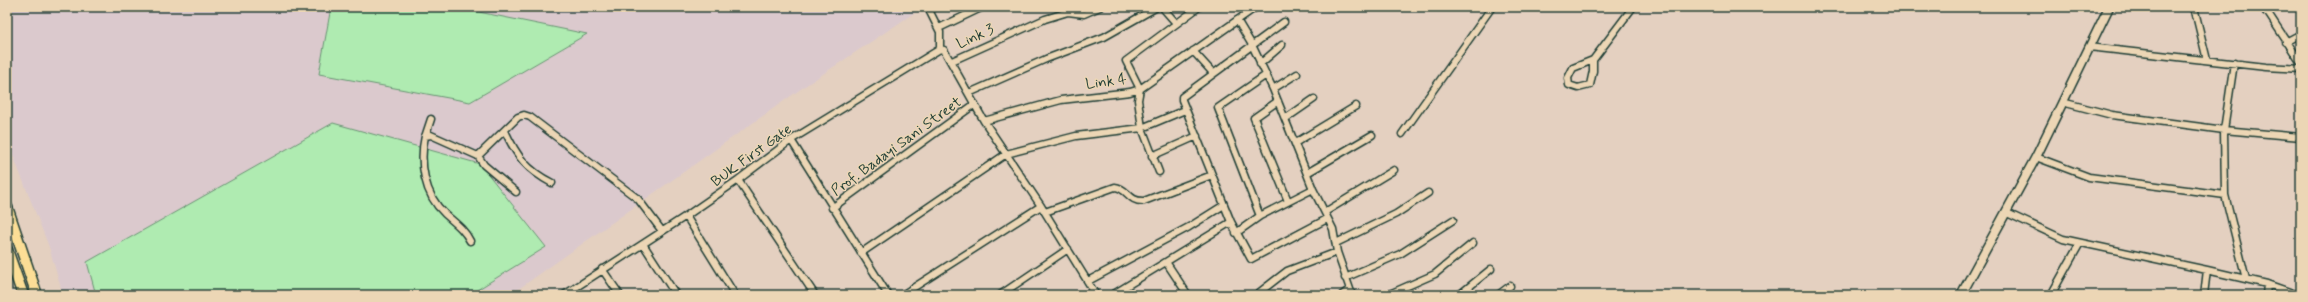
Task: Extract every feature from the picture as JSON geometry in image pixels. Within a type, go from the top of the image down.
[{"type":"main road","points":[[7,207],[37,295]]},
{"type":"main road","points":[[7,250],[23,295]]},
{"type":"street","points":[[934,7],[930,12],[939,28],[941,36],[940,49],[944,50],[952,61],[984,121],[1045,212],[1096,295]]},
{"type":"street","points":[[939,28],[983,7]]},
{"type":"street","name":"Link 3","points":[[952,61],[1045,19],[1068,12],[1084,14],[1100,7]]},
{"type":"street","points":[[969,93],[1046,59],[1104,37],[1157,7]]},
{"type":"street","points":[[1162,7],[1176,23]]},
{"type":"street","points":[[1159,172],[1142,128],[1138,100],[1140,89],[1126,61],[1199,7]]},
{"type":"street","name":"Link 4","points":[[984,121],[1061,100],[1130,92],[1140,89],[1256,7]]},
{"type":"street","points":[[1402,134],[1492,7]]},
{"type":"street","points":[[1594,60],[1573,68],[1568,78],[1569,85],[1578,88],[1590,85],[1594,60],[1632,7]]},
{"type":"street","points":[[1961,295],[2007,213],[2036,157],[2108,7]]},
{"type":"street","points":[[2194,7],[2207,60]]},
{"type":"street","points":[[2275,7],[2265,9],[2301,63]]},
{"type":"street","points":[[1237,20],[1252,45],[1260,64],[1274,89],[1313,189],[1333,229],[1337,252],[1351,293],[1342,295]]},
{"type":"street","points":[[1284,22],[1182,97],[1185,110],[1231,222],[1252,259],[1327,219]]},
{"type":"street","points":[[2286,42],[2301,34]]},
{"type":"street","points":[[1260,64],[1282,45]]},
{"type":"street","points":[[2089,47],[2301,69]]},
{"type":"street","name":"BUK First Gate","points":[[564,295],[602,268],[686,216],[738,180],[791,140],[940,49]]},
{"type":"street","points":[[1193,51],[1213,73]]},
{"type":"street","points":[[2234,63],[2224,130],[2225,195],[2246,280]]},
{"type":"street","points":[[1274,89],[1297,74]]},
{"type":"street","points":[[1260,216],[1218,108],[1266,75]]},
{"type":"street","points":[[1285,119],[1314,99]]},
{"type":"street","points":[[1278,101],[1254,118],[1288,201]]},
{"type":"street","points":[[2062,102],[2112,115],[2224,130],[2301,137]]},
{"type":"street","name":"Prof. Badayi Sani Street","points":[[832,208],[975,104]]},
{"type":"street","points":[[1295,143],[1356,106]]},
{"type":"street","points":[[861,253],[1006,154],[1076,136],[1142,128],[1185,110]]},
{"type":"street","points":[[478,156],[518,117],[524,115],[530,117],[638,199],[662,231]]},
{"type":"street","points":[[431,119],[426,134],[422,159],[427,185],[438,206],[465,231],[470,241]]},
{"type":"street","points":[[505,131],[523,164],[535,174],[552,183]]},
{"type":"street","points":[[426,134],[448,141],[478,156],[484,165],[516,192]]},
{"type":"street","points":[[1307,173],[1372,135]]},
{"type":"street","points":[[1152,156],[1196,136]]},
{"type":"street","points":[[791,140],[886,294]]},
{"type":"street","points":[[2036,157],[2089,177],[2225,195]]},
{"type":"street","points":[[1325,212],[1394,170]]},
{"type":"street","points":[[1045,212],[1115,187],[1121,188],[1133,200],[1144,201],[1212,176]]},
{"type":"street","points":[[738,180],[815,295]]},
{"type":"street","points":[[1236,233],[1260,216],[1313,189]]},
{"type":"street","points":[[1336,243],[1396,214],[1428,193]]},
{"type":"street","points":[[1088,281],[1189,226],[1224,205]]},
{"type":"street","points":[[902,295],[1041,206]]},
{"type":"street","points":[[2007,213],[2063,239],[2267,284],[2298,295]]},
{"type":"street","points":[[686,216],[735,295]]},
{"type":"street","points":[[1345,278],[1400,254],[1453,220]]},
{"type":"street","points":[[1112,295],[1231,222]]},
{"type":"street","points":[[1112,295],[1231,222]]},
{"type":"street","points":[[1387,295],[1435,274],[1473,243]]},
{"type":"street","points":[[2051,295],[2080,243]]},
{"type":"street","points":[[643,244],[676,295]]},
{"type":"street","points":[[1000,295],[1068,249]]},
{"type":"street","points":[[1256,295],[1287,271],[1337,252]]},
{"type":"street","points":[[1166,262],[1188,295]]},
{"type":"street","points":[[602,268],[620,295]]},
{"type":"street","points":[[1459,295],[1491,269]]},
{"type":"street","points":[[2204,295],[2207,270]]},
{"type":"street","points":[[2266,295],[2267,284]]},
{"type":"street","points":[[1498,295],[1510,286]]},
{"type":"shaded area","points":[[7,7],[923,7],[805,86],[510,295],[63,295],[49,247],[7,140]]},
{"type":"green space","points":[[331,7],[454,7],[587,34],[470,102],[319,74]]},
{"type":"green space","points":[[333,123],[480,164],[546,247],[469,295],[96,295],[87,262]]}]
